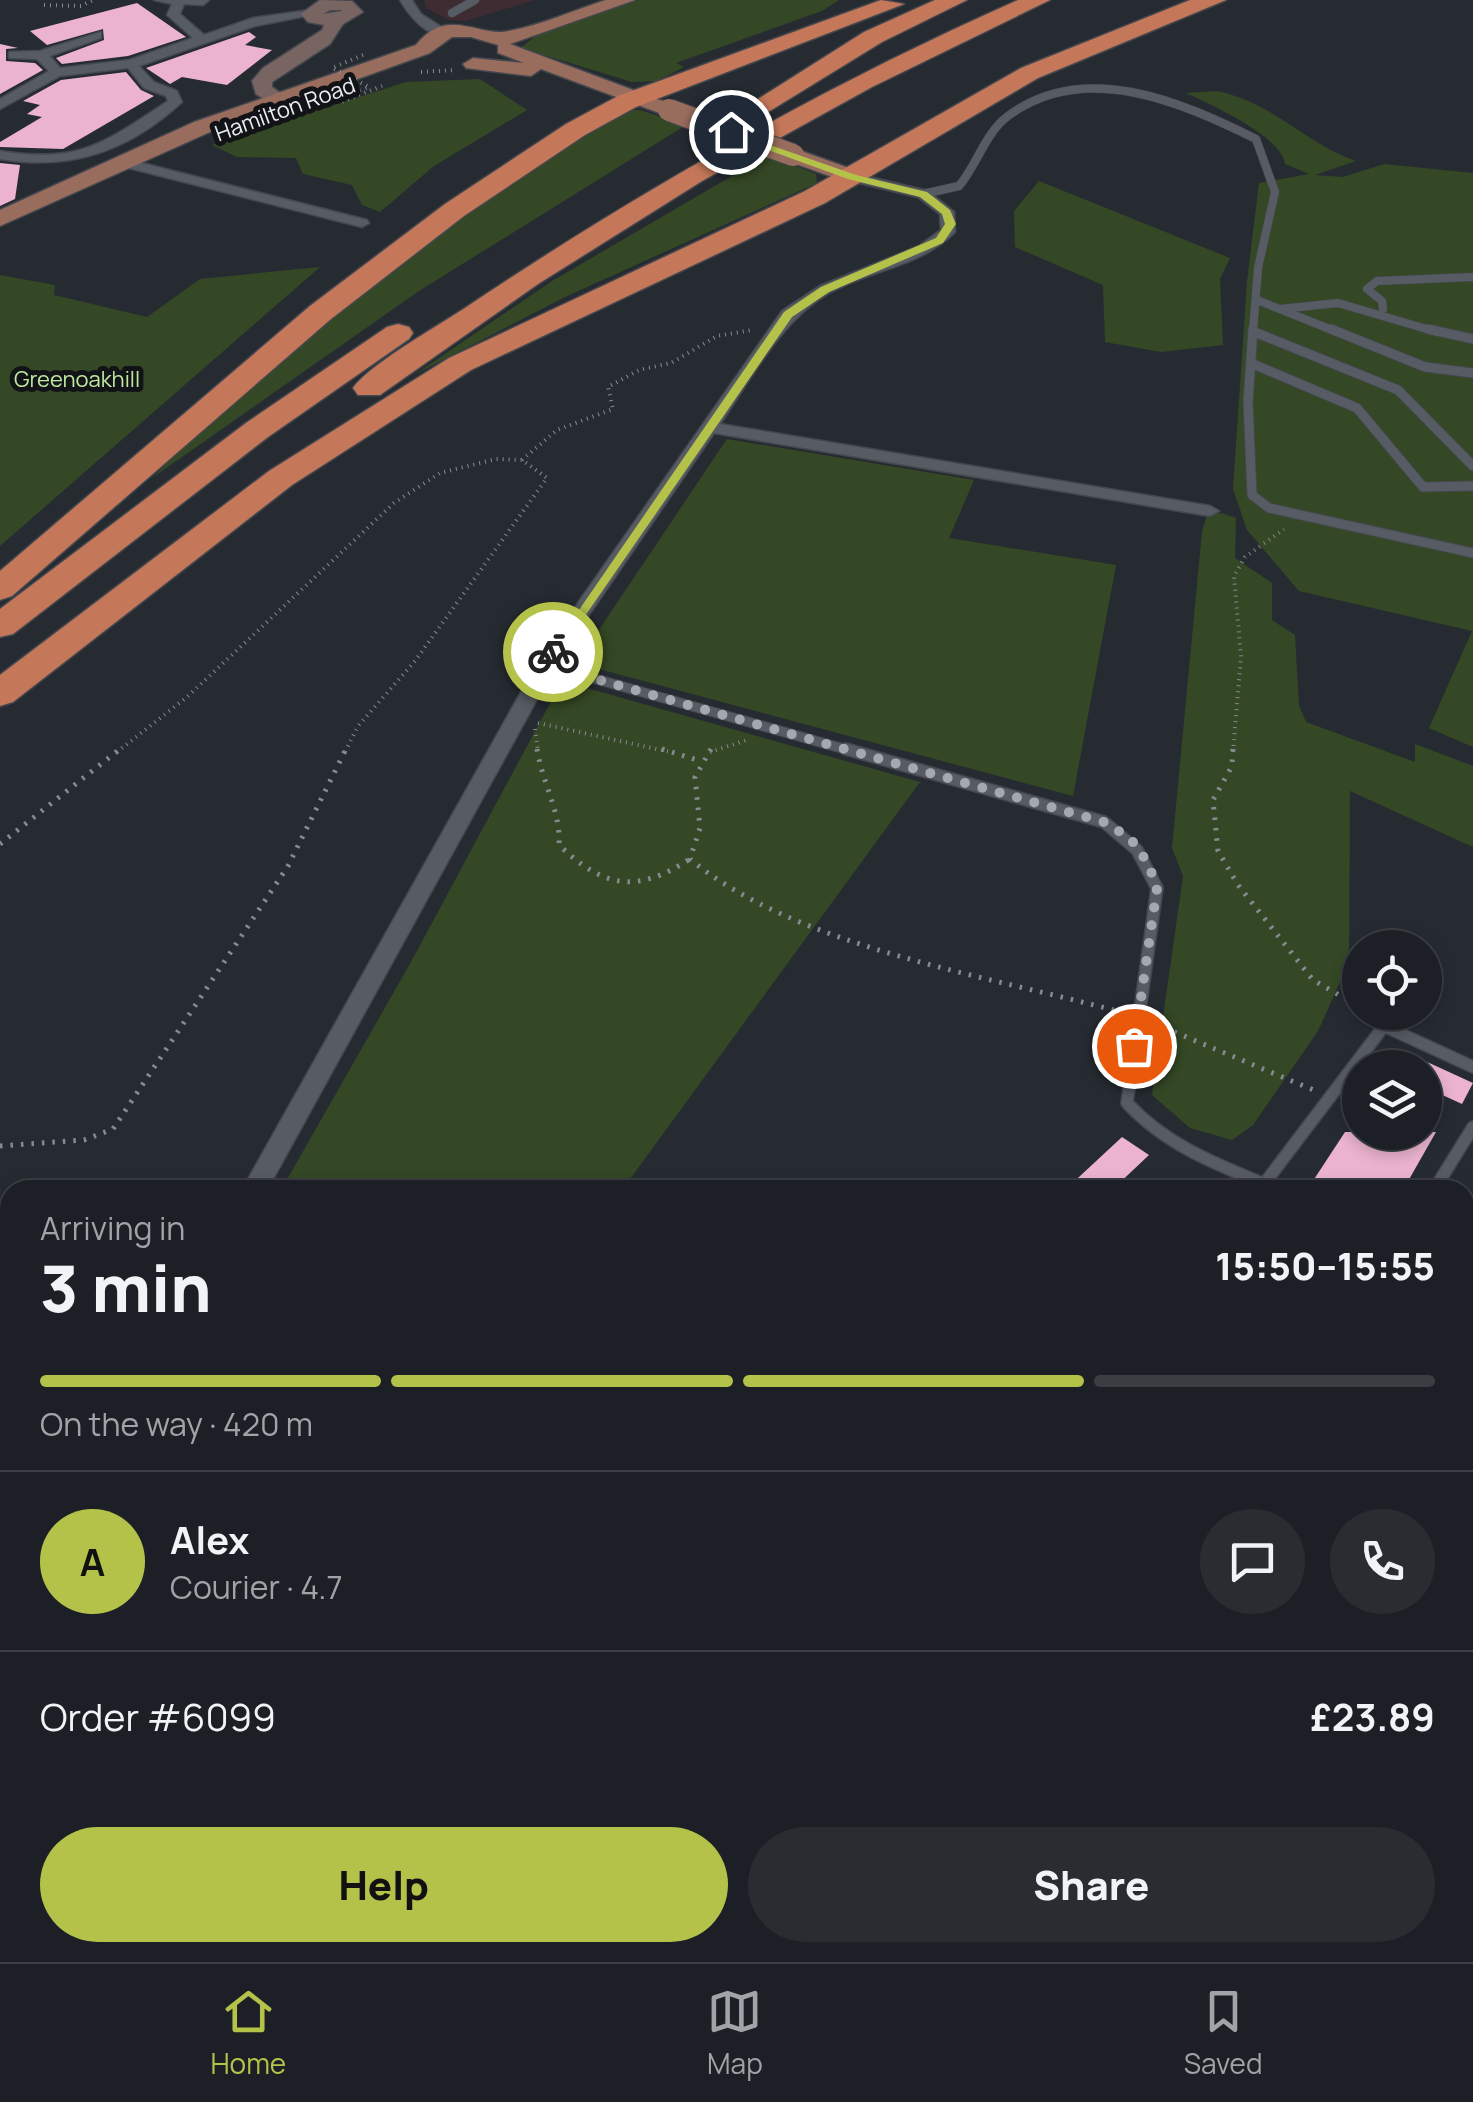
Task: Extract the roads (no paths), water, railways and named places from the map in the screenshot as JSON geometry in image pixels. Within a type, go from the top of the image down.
[{"type":"highway","points":[[0,589],[347,288],[472,198],[629,96],[666,90],[902,0]]},
{"type":"highway","points":[[0,626],[334,375],[585,213],[873,37],[955,0]]},
{"type":"highway","points":[[585,213],[801,91],[992,0]]},
{"type":"highway","points":[[0,676],[275,455],[500,298],[758,140],[877,76],[1038,0]]},
{"type":"highway","points":[[0,694],[332,440],[411,393],[504,340],[852,177],[974,103],[1070,54],[1142,22],[1214,0]]},
{"type":"highway","points":[[0,714],[232,526],[411,393]]},
{"type":"main road","points":[[446,61],[443,34],[476,31],[577,0]]},
{"type":"main road","points":[[446,61],[495,58],[504,44],[625,0]]},
{"type":"main road","points":[[476,31],[586,80],[852,177]]},
{"type":"main road","points":[[446,61],[514,66],[586,80]]},
{"type":"main road","name":"Hamilton Road","points":[[0,218],[126,163],[284,103],[392,71],[446,61]]},
{"type":"street","points":[[160,0],[178,4],[203,1]]},
{"type":"street","points":[[406,0],[416,16],[443,34]]},
{"type":"street","points":[[178,4],[174,15],[200,38]]},
{"type":"street","points":[[0,117],[0,105],[57,72],[131,64],[200,38],[271,18],[323,10],[323,40],[266,75],[263,90],[284,103]]},
{"type":"street","points":[[14,55],[41,55],[96,34]]},
{"type":"street","points":[[41,55],[57,72]]},
{"type":"street","points":[[0,155],[50,164],[88,155],[174,102],[172,94],[150,85],[131,64]]},
{"type":"street","points":[[126,163],[362,222]]},
{"type":"street","points":[[260,1180],[546,665],[780,325],[788,314],[825,290],[940,240],[948,232],[950,218],[923,194],[852,177]]},
{"type":"street","points":[[710,426],[1210,511]]},
{"type":"lane","points":[[452,12],[475,0]]},
{"type":"lane","points":[[923,194],[959,186],[1005,118],[1033,101],[1071,90],[1124,88],[1166,100],[1256,139],[1264,153],[1274,192],[1256,300],[1257,333],[1248,402],[1252,495],[1270,508],[1473,553]]},
{"type":"lane","points":[[1383,309],[1382,300],[1367,289],[1378,281],[1473,277]]},
{"type":"lane","points":[[1256,300],[1425,367],[1473,373]]},
{"type":"lane","points":[[1280,309],[1331,300],[1383,309],[1450,337],[1473,339]]},
{"type":"lane","points":[[1257,333],[1398,390],[1473,466]]},
{"type":"lane","points":[[1253,364],[1357,408],[1423,487],[1473,486]]},
{"type":"lane","points":[[546,665],[1104,822],[1130,838],[1148,863],[1157,888],[1127,1103],[1146,1127],[1247,1180]]},
{"type":"lane","points":[[1267,1180],[1384,1026],[1473,1067]]},
{"type":"lane","points":[[1440,1180],[1473,1127]]},
{"type":"park label","name":"Greenoakhill","points":[[77,379]]}]
